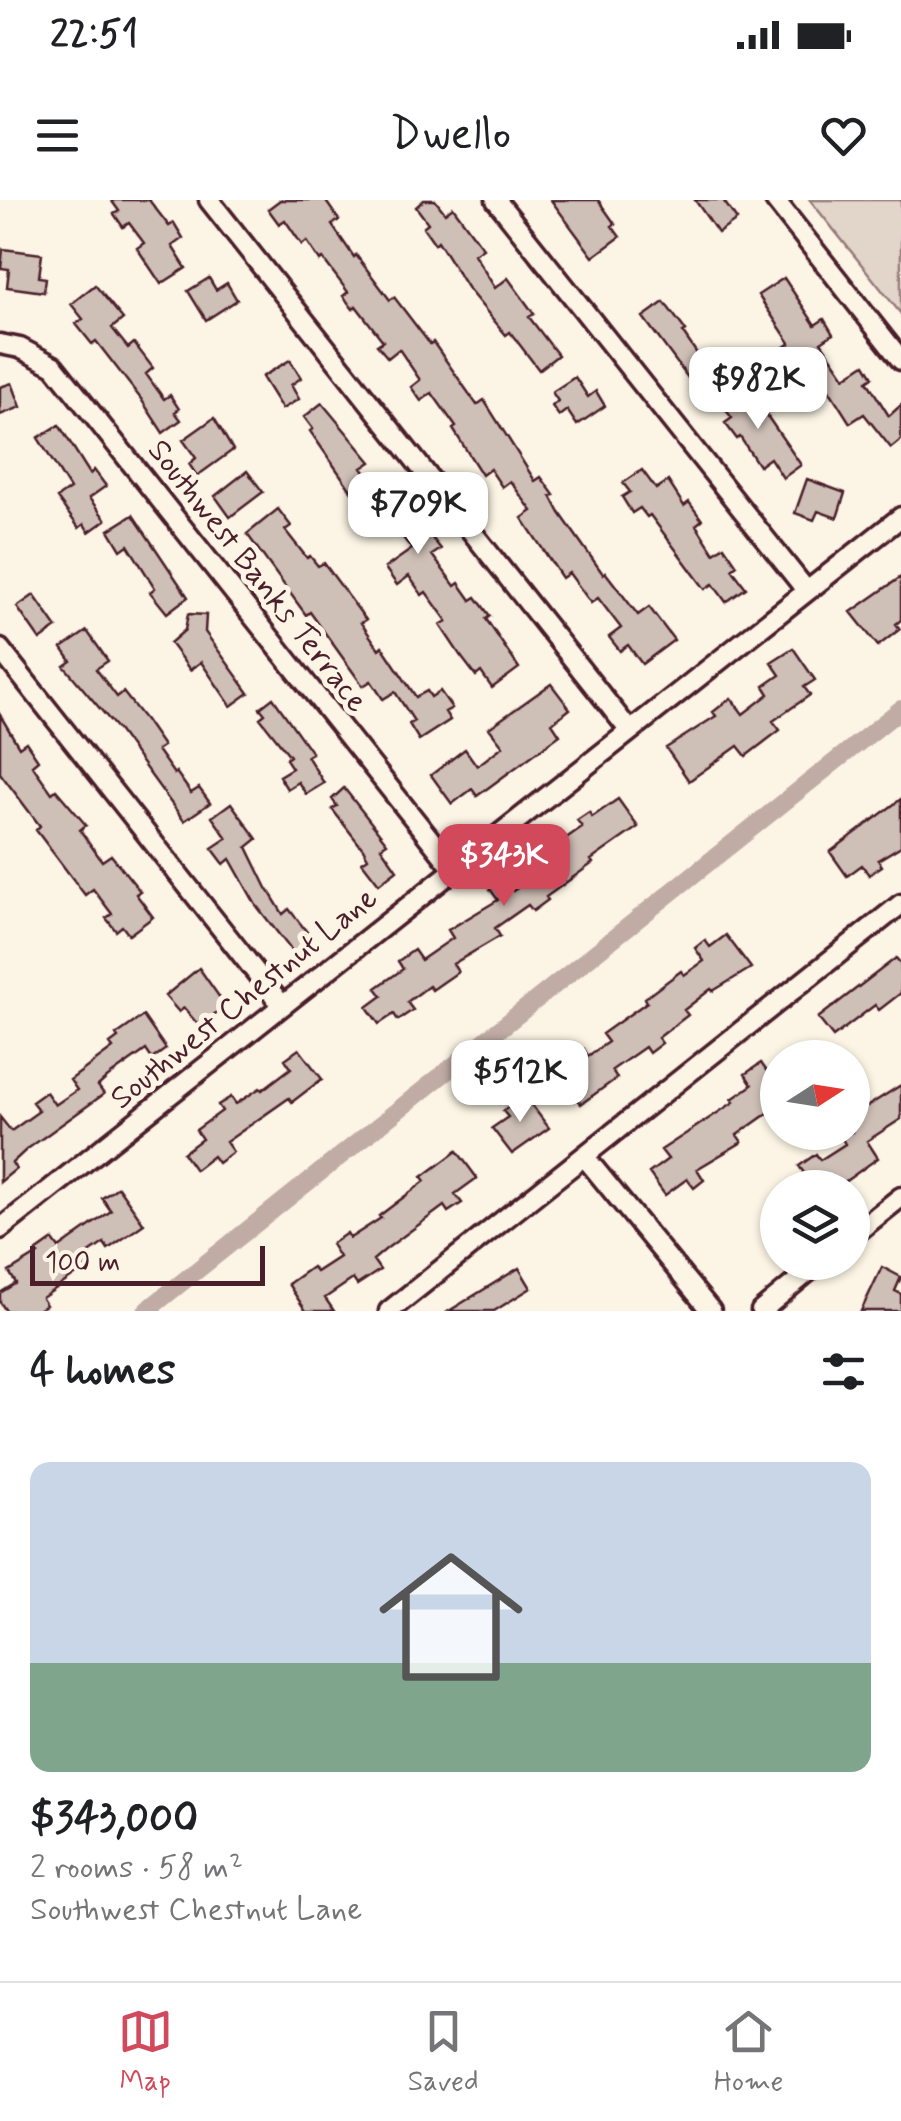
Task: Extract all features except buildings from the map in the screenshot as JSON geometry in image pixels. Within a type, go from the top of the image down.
[{"type":"street","points":[[210,200],[629,730]]},
{"type":"street","points":[[496,200],[806,590]]},
{"type":"street","points":[[775,200],[901,360]]},
{"type":"street","name":"Southwest Banks Terrace","points":[[0,344],[20,348],[54,366],[453,868]]},
{"type":"street","name":"Southwest Chestnut Lane","points":[[0,1229],[901,516]]},
{"type":"street","points":[[0,649],[281,1004]]},
{"type":"street","points":[[389,1311],[901,904]]},
{"type":"street","points":[[584,1156],[711,1311]]},
{"type":"street","points":[[870,1222],[901,1197]]},
{"type":"street","points":[[761,1311],[798,1280]]},
{"type":"shaded area","points":[[810,200],[901,200],[901,314]]},
{"type":"waterway","points":[[146,1311],[901,709]]}]
